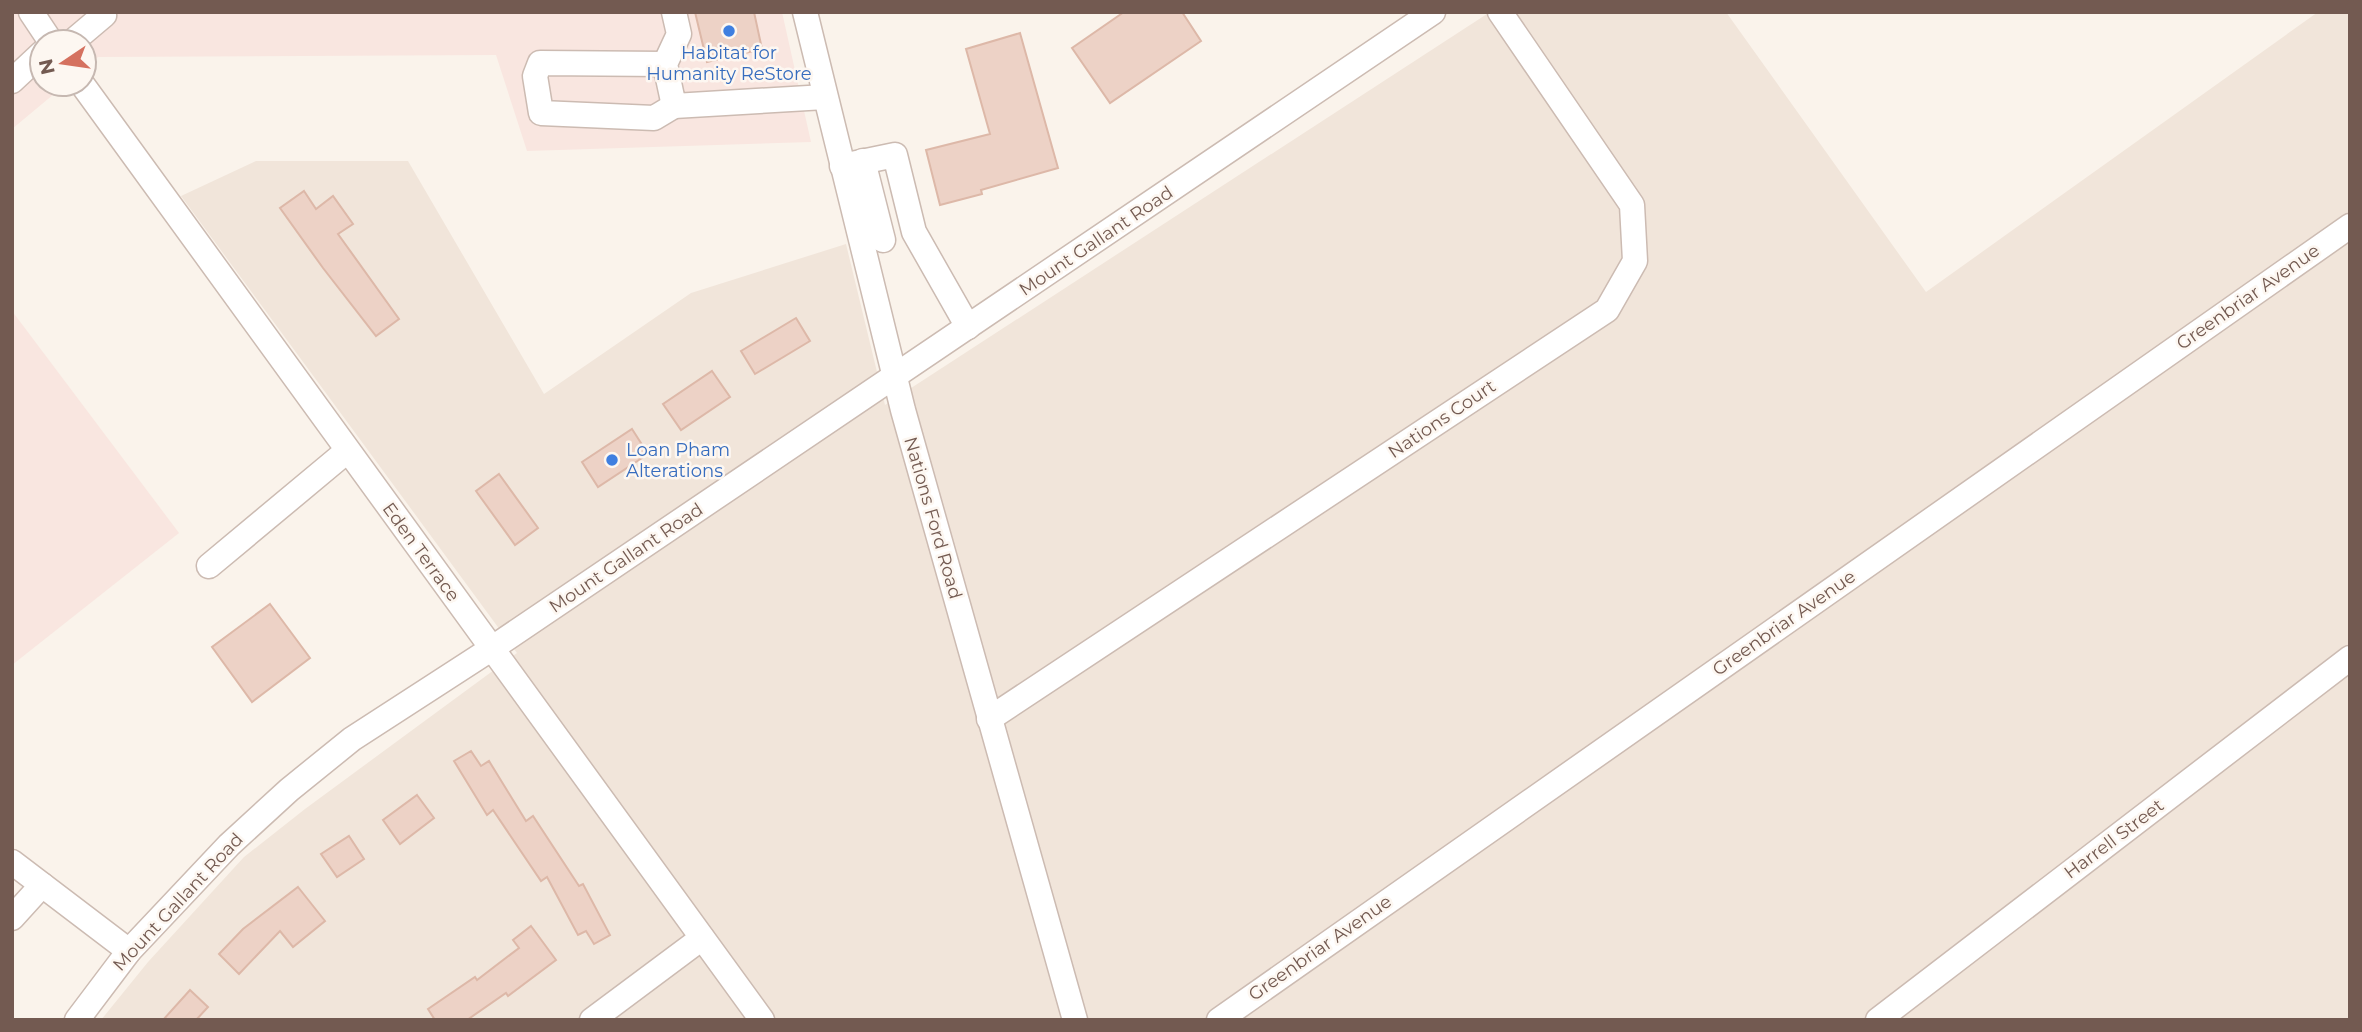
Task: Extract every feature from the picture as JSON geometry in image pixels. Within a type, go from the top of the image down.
[{"type":"street","points":[[31,12],[42,28]]},
{"type":"street","points":[[89,28],[104,15],[103,12]]},
{"type":"street","points":[[674,12],[679,34],[665,64],[674,106]]},
{"type":"street","name":"Nations Ford Road","points":[[805,12],[825,97],[853,163],[872,243],[895,377],[1075,1020]]},
{"type":"street","name":"Mount Gallant Road","points":[[77,1020],[129,951],[229,845],[289,790],[352,739],[491,649],[1433,12]]},
{"type":"street","name":"Nations Court","points":[[989,719],[1607,310],[1635,261],[1632,205],[1500,12]]},
{"type":"street","points":[[665,64],[540,63],[536,76],[541,113],[654,118],[674,106],[825,97]]},
{"type":"street","points":[[12,81],[28,66]]},
{"type":"street","name":"Eden Terrace","points":[[92,98],[762,1020]]},
{"type":"street","points":[[853,163],[895,155],[915,232],[968,327]]},
{"type":"street","name":"Greenbriar Avenue","points":[[1219,1020],[2350,226]]},
{"type":"street","points":[[872,243],[915,232]]},
{"type":"street","points":[[209,566],[347,451]]},
{"type":"street","name":"Harrell Street","points":[[1878,1020],[2350,658]]},
{"type":"street","points":[[12,862],[129,951]]},
{"type":"street","points":[[12,918],[42,885]]},
{"type":"street","points":[[592,1020],[702,939]]},
{"type":"shaded area","points":[[12,12],[782,12],[811,142],[527,151],[496,55],[98,57],[98,28],[28,28],[28,98],[49,98],[12,129]]},
{"type":"shaded area","points":[[1490,12],[1726,12],[1926,292],[2318,12],[2350,12],[2350,1020],[101,1020],[148,962],[244,857],[517,653],[181,196],[256,161],[408,161],[544,394],[691,293],[846,244],[885,405]]},
{"type":"shaded area","points":[[12,311],[179,533],[12,665]]},
{"type":"building","name":"Habitat for Humanity ReStore","points":[[695,12],[754,12],[762,49],[707,62]]},
{"type":"building","points":[[1124,12],[1182,12],[1201,41],[1110,103],[1072,48]]},
{"type":"building","points":[[1020,33],[1058,168],[940,205],[926,150],[990,134],[966,49]]},
{"type":"building","points":[[304,191],[316,209],[333,196],[353,224],[338,234],[399,319],[376,336],[280,208]]},
{"type":"building","points":[[796,318],[810,341],[755,374],[741,351]]},
{"type":"building","points":[[712,371],[730,397],[681,430],[663,404]]},
{"type":"building","points":[[632,429],[648,454],[598,487],[582,462]]},
{"type":"building","points":[[499,474],[538,528],[515,545],[476,491]]},
{"type":"building","points":[[270,604],[310,658],[252,702],[212,647]]},
{"type":"building","points":[[471,751],[481,766],[489,761],[526,821],[533,816],[579,886],[583,884],[610,935],[594,944],[586,931],[578,935],[547,877],[541,881],[493,810],[487,815],[454,761]]},
{"type":"building","points":[[417,795],[434,818],[400,844],[383,820]]},
{"type":"building","points":[[349,836],[364,859],[337,877],[321,854]]},
{"type":"building","points":[[298,887],[325,921],[293,947],[280,931],[239,974],[219,954],[243,929]]},
{"type":"building","points":[[531,926],[556,960],[508,996],[506,993],[467,1020],[435,1020],[428,1009],[475,977],[477,980],[519,948],[513,940]]},
{"type":"building","points":[[190,990],[208,1007],[196,1020],[163,1020]]},
{"type":"place","name":"Habitat for Humanity ReStore","points":[[729,31]]},
{"type":"place","name":"Loan Pham Alterations","points":[[612,460]]}]
